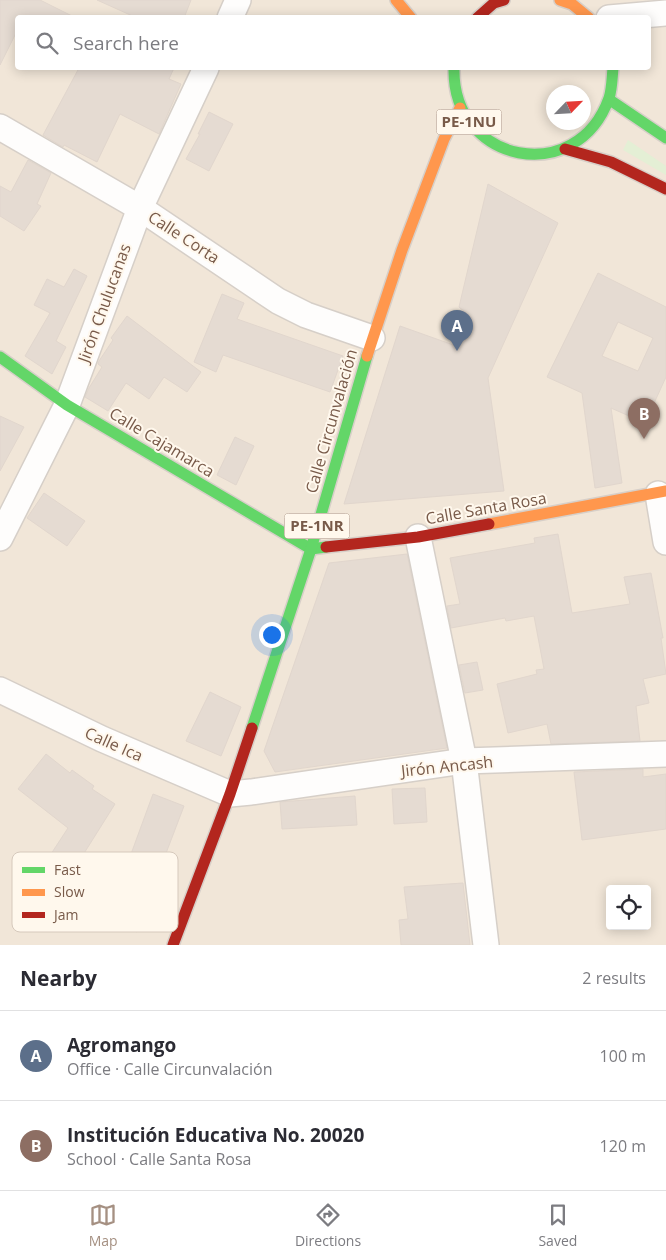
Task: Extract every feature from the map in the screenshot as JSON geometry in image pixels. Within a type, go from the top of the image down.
[{"type":"main road","points":[[396,0],[408,15]]},
{"type":"main road","points":[[480,15],[494,3],[504,0]]},
{"type":"main road","points":[[560,0],[572,4],[585,15]]},
{"type":"main road","name":"PE-1NU","points":[[454,70],[455,90],[460,108],[474,129],[493,144],[516,153],[541,155],[565,149],[584,137],[600,120],[610,100],[613,70]]},
{"type":"main road","points":[[610,100],[666,138]]},
{"type":"main road","name":"Calle Circunvalación","points":[[174,945],[230,794],[311,549],[372,338],[402,250],[444,139],[460,108]]},
{"type":"main road","name":"PE-1NU","points":[[565,149],[612,162],[666,188]]},
{"type":"main road","name":"Calle Cajamarca","points":[[0,357],[67,405],[311,549]]},
{"type":"main road","name":"Calle Santa Rosa","points":[[311,549],[418,536],[662,492]]},
{"type":"street","points":[[231,15],[238,0]]},
{"type":"street","points":[[638,15],[666,12]]},
{"type":"street","name":"Jirón Chulucanas","points":[[0,538],[67,405],[140,208],[205,70]]},
{"type":"street","name":"Calle Corta","points":[[0,127],[140,208],[278,301],[306,315],[372,338]]},
{"type":"street","points":[[662,492],[666,542]]},
{"type":"street","points":[[418,536],[464,761],[486,945]]},
{"type":"street","name":"Calle Ica","points":[[0,690],[102,739],[230,794]]},
{"type":"street","name":"Jirón Ancash","points":[[230,794],[464,761],[666,754]]},
{"type":"shaded area","points":[[0,0],[666,0],[666,945],[0,945]]},
{"type":"green space","points":[[628,140],[666,166],[666,175],[623,150]]},
{"type":"building","points":[[0,0],[40,0],[70,15],[15,15],[15,35],[0,65]]},
{"type":"building","points":[[97,0],[191,0],[185,15],[130,15]]},
{"type":"building","points":[[78,70],[173,70],[169,79],[181,84],[159,134],[120,114],[97,162],[64,145],[63,147],[43,135]]},
{"type":"building","points":[[209,112],[233,124],[209,171],[186,159],[200,134],[198,134]]},
{"type":"building","points":[[28,160],[51,173],[37,204],[41,206],[24,231],[0,216],[0,186],[11,192]]},
{"type":"building","points":[[488,184],[558,223],[488,378],[504,491],[344,504],[400,326],[459,347],[472,318],[459,307]]},
{"type":"building","points":[[74,269],[87,276],[56,341],[66,347],[52,374],[25,356],[50,313],[34,305],[47,279],[64,287]]},
{"type":"building","points":[[598,273],[666,307],[666,377],[645,423],[611,408],[622,483],[595,488],[582,393],[547,377]],"holes":[[[618,322],[653,338],[638,371],[602,356]]]},
{"type":"building","points":[[222,294],[244,303],[237,319],[343,356],[330,392],[223,355],[216,372],[194,362]]},
{"type":"building","points":[[127,316],[201,372],[187,392],[164,377],[149,399],[126,383],[108,411],[85,397],[102,367],[98,364],[99,361],[113,340],[111,338]]},
{"type":"building","points":[[0,416],[24,427],[0,471]]},
{"type":"building","points":[[235,437],[254,446],[236,485],[217,475]]},
{"type":"building","points":[[44,493],[85,521],[67,546],[27,518]]},
{"type":"building","points":[[558,534],[572,613],[630,604],[624,577],[651,573],[663,638],[661,638],[666,674],[643,679],[649,703],[636,706],[640,741],[551,744],[547,724],[508,733],[497,684],[537,674],[536,670],[544,669],[534,616],[506,621],[505,618],[451,628],[447,606],[460,604],[450,558],[535,543],[534,538]]},
{"type":"building","points":[[407,554],[447,748],[275,772],[264,751],[329,563]]},
{"type":"building","points":[[477,662],[483,690],[465,693],[459,665]]},
{"type":"building","points":[[210,692],[241,707],[221,756],[186,741]]},
{"type":"building","points":[[46,754],[70,773],[72,770],[94,786],[92,789],[115,804],[85,852],[52,852],[68,828],[18,789]]},
{"type":"building","points":[[643,769],[643,777],[666,774],[666,829],[582,840],[574,772]]},
{"type":"building","points":[[425,788],[427,822],[394,824],[392,789]]},
{"type":"building","points":[[153,794],[184,806],[166,852],[132,852]]},
{"type":"building","points":[[355,796],[357,825],[282,829],[280,802]]},
{"type":"building","points":[[463,883],[470,945],[401,945],[399,920],[408,919],[404,887]]},
{"type":"traffic: fast","points":[[454,70],[459,101],[473,126],[494,143],[519,153],[545,153],[571,145],[593,126],[609,98],[613,70]]},
{"type":"traffic: fast","points":[[610,100],[666,138]]},
{"type":"traffic: fast","points":[[252,728],[311,549],[367,356]]},
{"type":"traffic: fast","points":[[0,357],[67,405],[311,549],[326,547]]},
{"type":"traffic: slow","points":[[396,0],[408,15]]},
{"type":"traffic: slow","points":[[560,0],[572,4],[585,15]]},
{"type":"traffic: slow","points":[[367,356],[402,250],[444,139],[460,108]]},
{"type":"traffic: slow","points":[[489,524],[666,491]]},
{"type":"traffic: jam","points":[[480,15],[494,3],[504,0]]},
{"type":"traffic: jam","points":[[565,149],[611,162],[666,189]]},
{"type":"traffic: jam","points":[[326,547],[418,537],[489,524]]},
{"type":"traffic: jam","points":[[178,932],[230,794],[252,728]]},
{"type":"traffic: jam","points":[[173,945],[178,932]]},
{"type":"place","name":"Agromango","points":[[457,351]]},
{"type":"place","name":"Institución Educativa No. 20020","points":[[644,439]]}]
